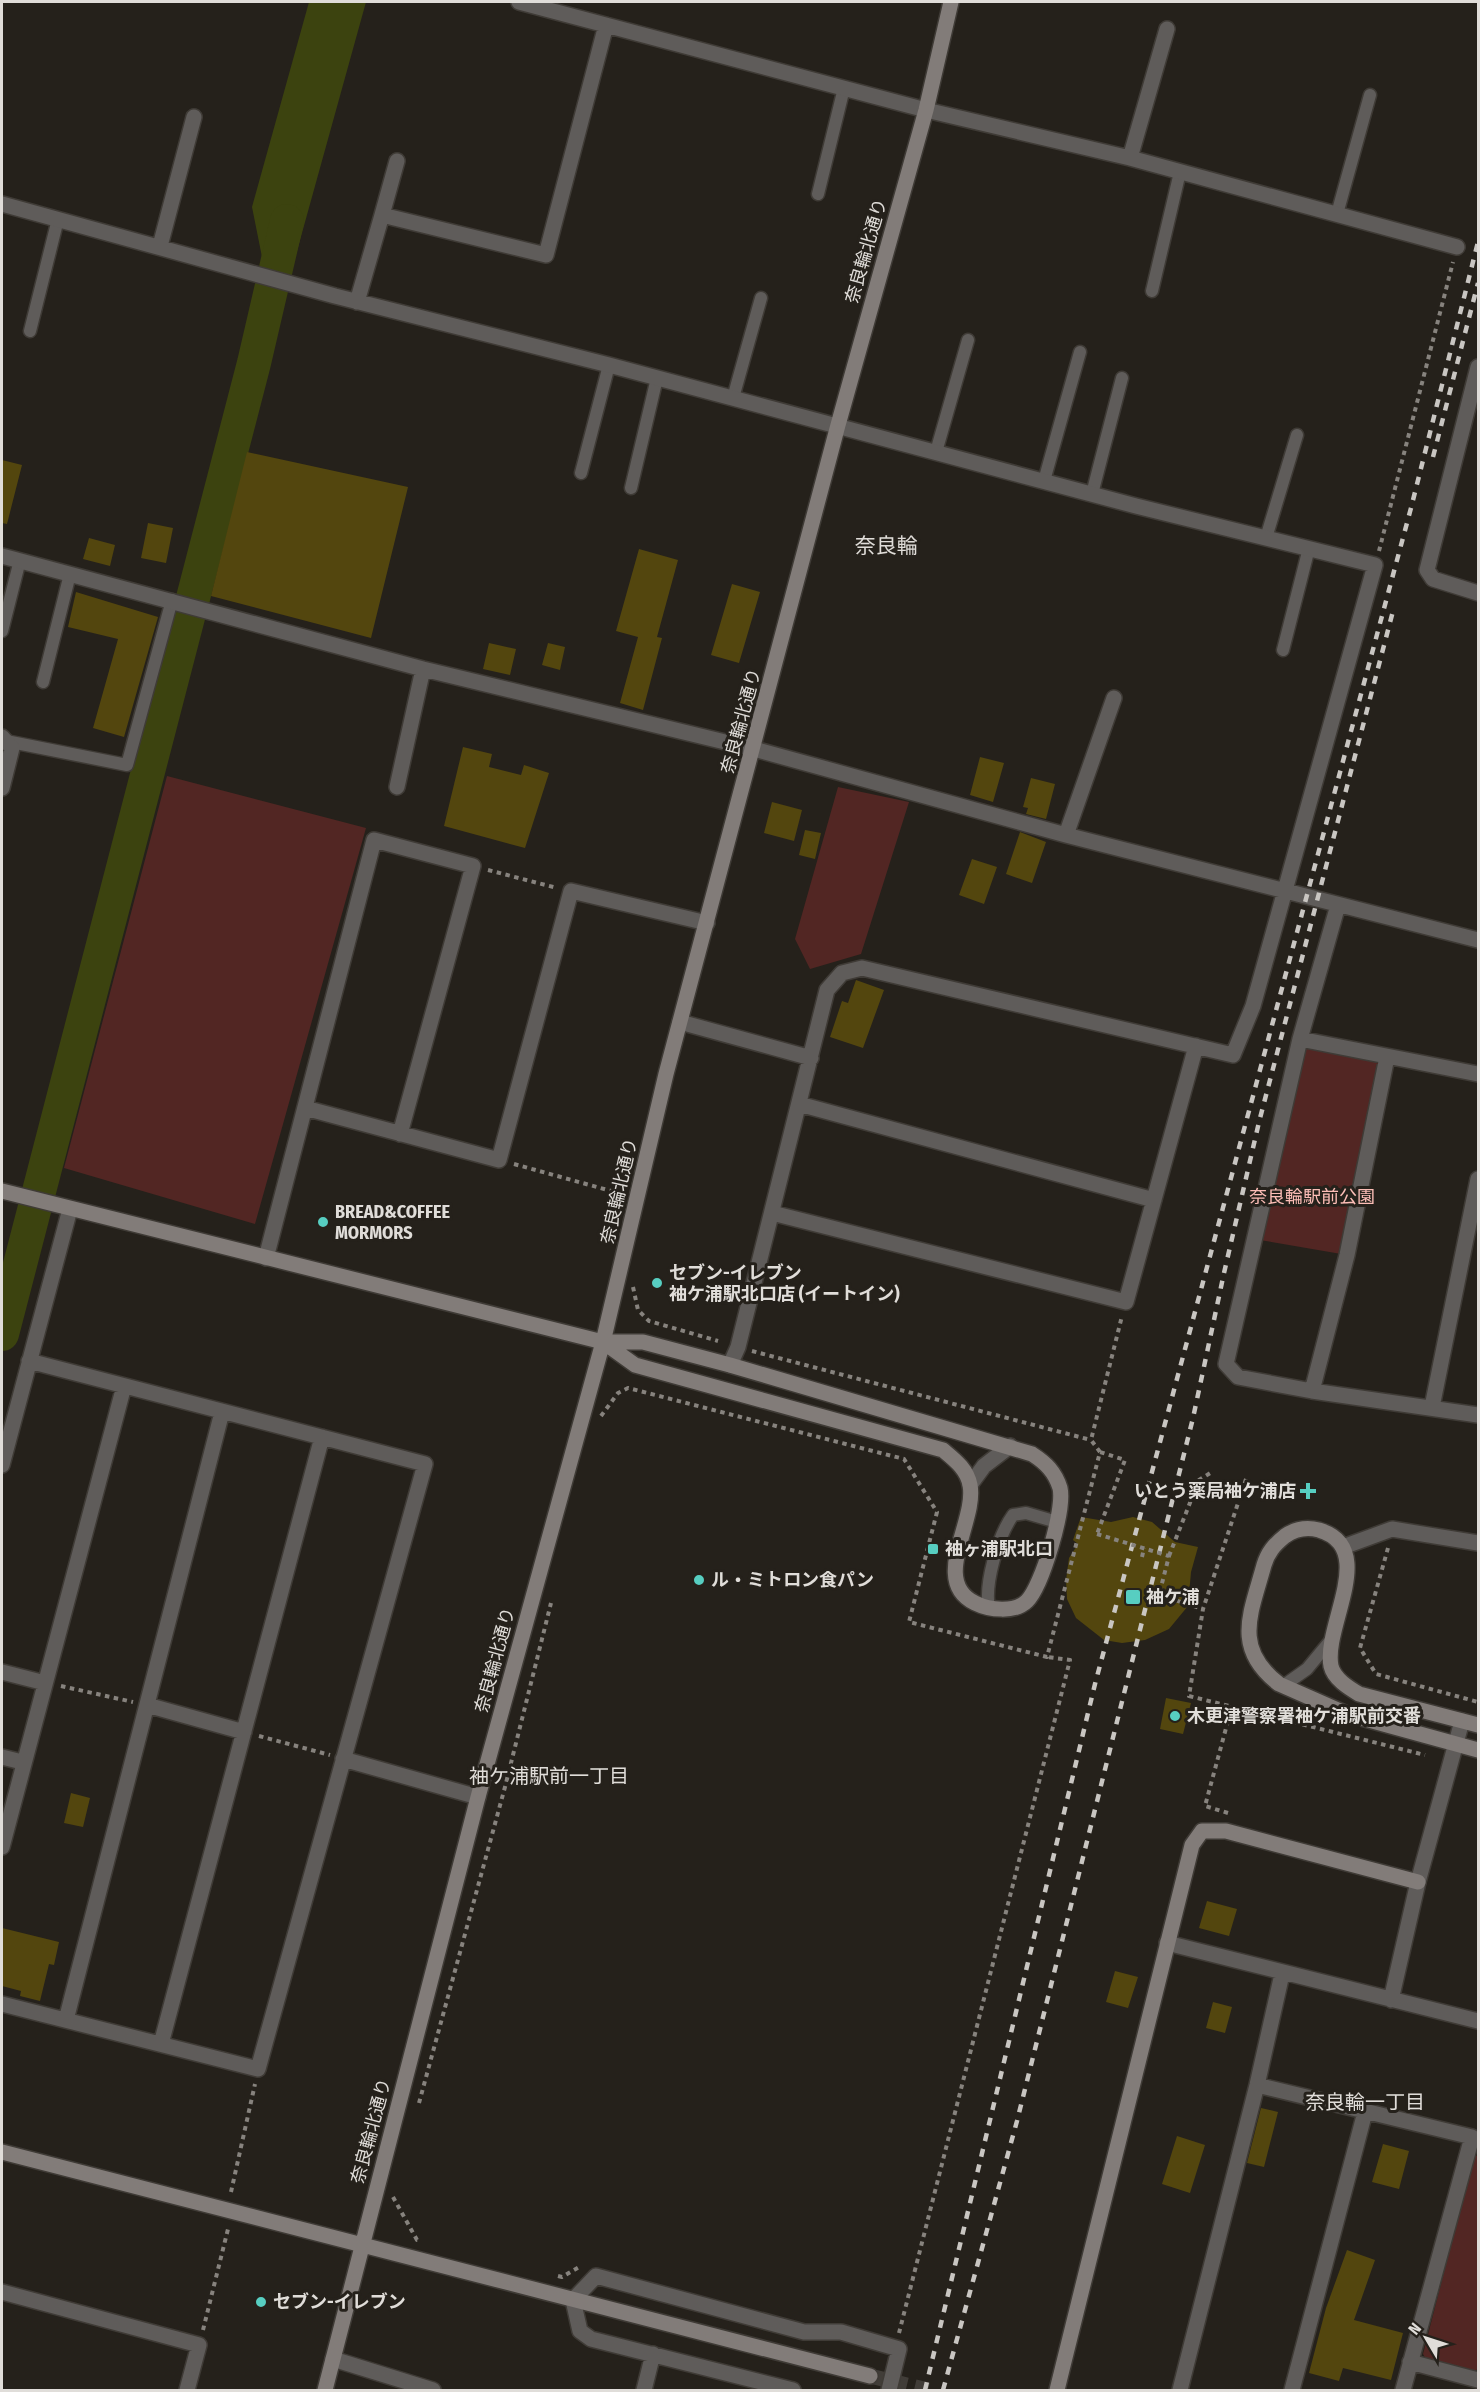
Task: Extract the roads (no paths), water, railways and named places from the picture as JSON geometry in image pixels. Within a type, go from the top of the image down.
[{"type":"street","points":[[519,2],[926,110],[1130,158],[1457,247]]},
{"type":"street","name":"奈良輪北通り","points":[[325,2391],[478,1797],[603,1342],[680,1022],[838,425],[926,110],[951,2]]},
{"type":"street","points":[[382,215],[546,255],[606,25]]},
{"type":"street","points":[[1130,158],[1167,29]]},
{"type":"street","points":[[160,246],[194,117]]},
{"type":"street","points":[[357,302],[397,161]]},
{"type":"street","points":[[2,204],[357,302],[838,425],[1092,494],[1375,565],[1253,1006],[1233,1055],[862,968],[842,974],[827,990],[738,1347],[730,1365]]},
{"type":"street","points":[[1479,367],[1427,570],[1433,579],[1479,593]]},
{"type":"street","points":[[2,556],[423,669],[754,749],[1066,835],[1479,940]]},
{"type":"street","points":[[397,787],[423,669]]},
{"type":"street","points":[[1066,835],[1114,698]]},
{"type":"street","points":[[2,788],[12,748],[4,739]]},
{"type":"street","points":[[266,1258],[374,840],[473,866],[400,1134]]},
{"type":"street","points":[[304,1108],[499,1160],[571,891],[707,923]]},
{"type":"street","points":[[1338,904],[1300,1039],[1226,1364],[1238,1377],[1312,1391],[1479,1415]]},
{"type":"street","points":[[680,1022],[810,1058]]},
{"type":"street","points":[[1300,1039],[1479,1074]]},
{"type":"street","points":[[772,1213],[1126,1302],[1196,1046]]},
{"type":"street","points":[[1312,1391],[1347,1255],[1388,1057]]},
{"type":"street","points":[[799,1104],[1154,1200]]},
{"type":"street","points":[[1432,1407],[1479,1179]]},
{"type":"street","points":[[2,1191],[603,1342],[643,1342],[730,1365],[1032,1454],[1055,1474],[1060,1491],[1061,1508],[1035,1589],[1026,1602],[1010,1608],[989,1609],[972,1602],[959,1587],[953,1573],[970,1508],[970,1485],[961,1465],[943,1450],[635,1365],[603,1342]]},
{"type":"street","points":[[2,1465],[70,1209]]},
{"type":"street","points":[[2,2004],[258,2069],[425,1464],[29,1361]]},
{"type":"street","points":[[2,1846],[22,1762],[124,1386]]},
{"type":"street","points":[[66,2020],[222,1412]]},
{"type":"street","points":[[161,2044],[322,1437]]},
{"type":"street","points":[[970,1485],[984,1466],[1010,1446]]},
{"type":"street","points":[[1479,1725],[1359,1694],[1343,1683],[1331,1667],[1331,1640],[1348,1575],[1343,1547],[1327,1533],[1309,1528],[1290,1532],[1275,1544],[1267,1555],[1247,1626],[1249,1648],[1257,1664],[1283,1686],[1347,1714],[1479,1750]]},
{"type":"street","points":[[1343,1547],[1392,1529],[1479,1543]]},
{"type":"street","points":[[2,1672],[45,1683]]},
{"type":"street","points":[[147,1705],[244,1732]]},
{"type":"street","points":[[1391,2000],[1418,1882],[1462,1721]]},
{"type":"street","points":[[2,1757],[22,1762]]},
{"type":"street","points":[[343,1759],[478,1797]]},
{"type":"street","points":[[1058,2390],[1192,1845],[1202,1831],[1226,1831],[1418,1882]]},
{"type":"street","points":[[1167,1943],[1282,1974],[1479,2021]]},
{"type":"street","points":[[1180,2391],[1257,2085],[1282,1974]]},
{"type":"street","points":[[1257,2085],[1472,2137],[1403,2391]]},
{"type":"street","points":[[1292,2391],[1365,2112]]},
{"type":"street","points":[[2,2152],[870,2376]]},
{"type":"street","points":[[573,2300],[596,2277],[804,2332],[841,2332],[899,2349],[889,2391]]},
{"type":"street","points":[[2,2292],[199,2345],[188,2391]]},
{"type":"street","points":[[573,2300],[580,2331],[591,2339],[793,2391]]},
{"type":"street","points":[[644,2391],[653,2354]]},
{"type":"street","points":[[333,2359],[408,2388],[433,2391]]},
{"type":"street","points":[[1410,2362],[1479,2380]]},
{"type":"lane","points":[[818,194],[844,88]]},
{"type":"lane","points":[[1337,214],[1370,95]]},
{"type":"lane","points":[[1152,291],[1180,172]]},
{"type":"lane","points":[[30,331],[58,219]]},
{"type":"lane","points":[[733,398],[761,298]]},
{"type":"lane","points":[[936,452],[968,340]]},
{"type":"lane","points":[[1044,481],[1080,352]]},
{"type":"lane","points":[[581,473],[609,366]]},
{"type":"lane","points":[[631,488],[657,378]]},
{"type":"lane","points":[[1092,494],[1122,378]]},
{"type":"lane","points":[[1266,538],[1297,435]]},
{"type":"lane","points":[[1283,650],[1309,549]]},
{"type":"lane","points":[[2,631],[20,560]]},
{"type":"lane","points":[[44,682],[70,574]]},
{"type":"lane","points":[[4,739],[127,765],[172,600]]},
{"type":"lane","points":[[989,1609],[986,1592],[1006,1526],[1013,1515],[1026,1513],[1057,1522]]},
{"type":"lane","points":[[1283,1686],[1306,1669],[1331,1640]]},
{"type":"waterway","points":[[2,1334],[254,363],[287,221]]},
{"type":"tunnel","points":[[870,2376],[928,2390]]},
{"type":"railway","points":[[925,2390],[1095,1684],[1411,508],[1478,242]]},
{"type":"railway","points":[[1433,457],[1478,283]]},
{"type":"railway","points":[[943,2390],[1017,2121],[1193,1418],[1259,1122],[1393,611]]},
{"type":"place","name":"BREAD&COFFEE MORMORS","points":[[323,1222]]},
{"type":"place","name":"セブン-イレブン 袖ケ浦駅北口店 (イートイン)","points":[[657,1283]]},
{"type":"place","name":"いとう薬局袖ケ浦店","points":[[1308,1491]]},
{"type":"place","name":"袖ヶ浦駅北口","points":[[933,1549]]},
{"type":"place","name":"ル・ミトロン食パン","points":[[699,1580]]},
{"type":"place","name":"袖ケ浦","points":[[1133,1597]]},
{"type":"place","name":"木更津警察署袖ケ浦駅前交番","points":[[1175,1716]]},
{"type":"place","name":"セブン-イレブン","points":[[261,2302]]},
{"type":"district","name":"奈良輪","points":[[886,546]]},
{"type":"district","name":"袖ケ浦駅前一丁目","points":[[549,1776]]},
{"type":"district","name":"奈良輪一丁目","points":[[1365,2102]]},
{"type":"park label","name":"奈良輪駅前公園","points":[[1312,1197]]}]
